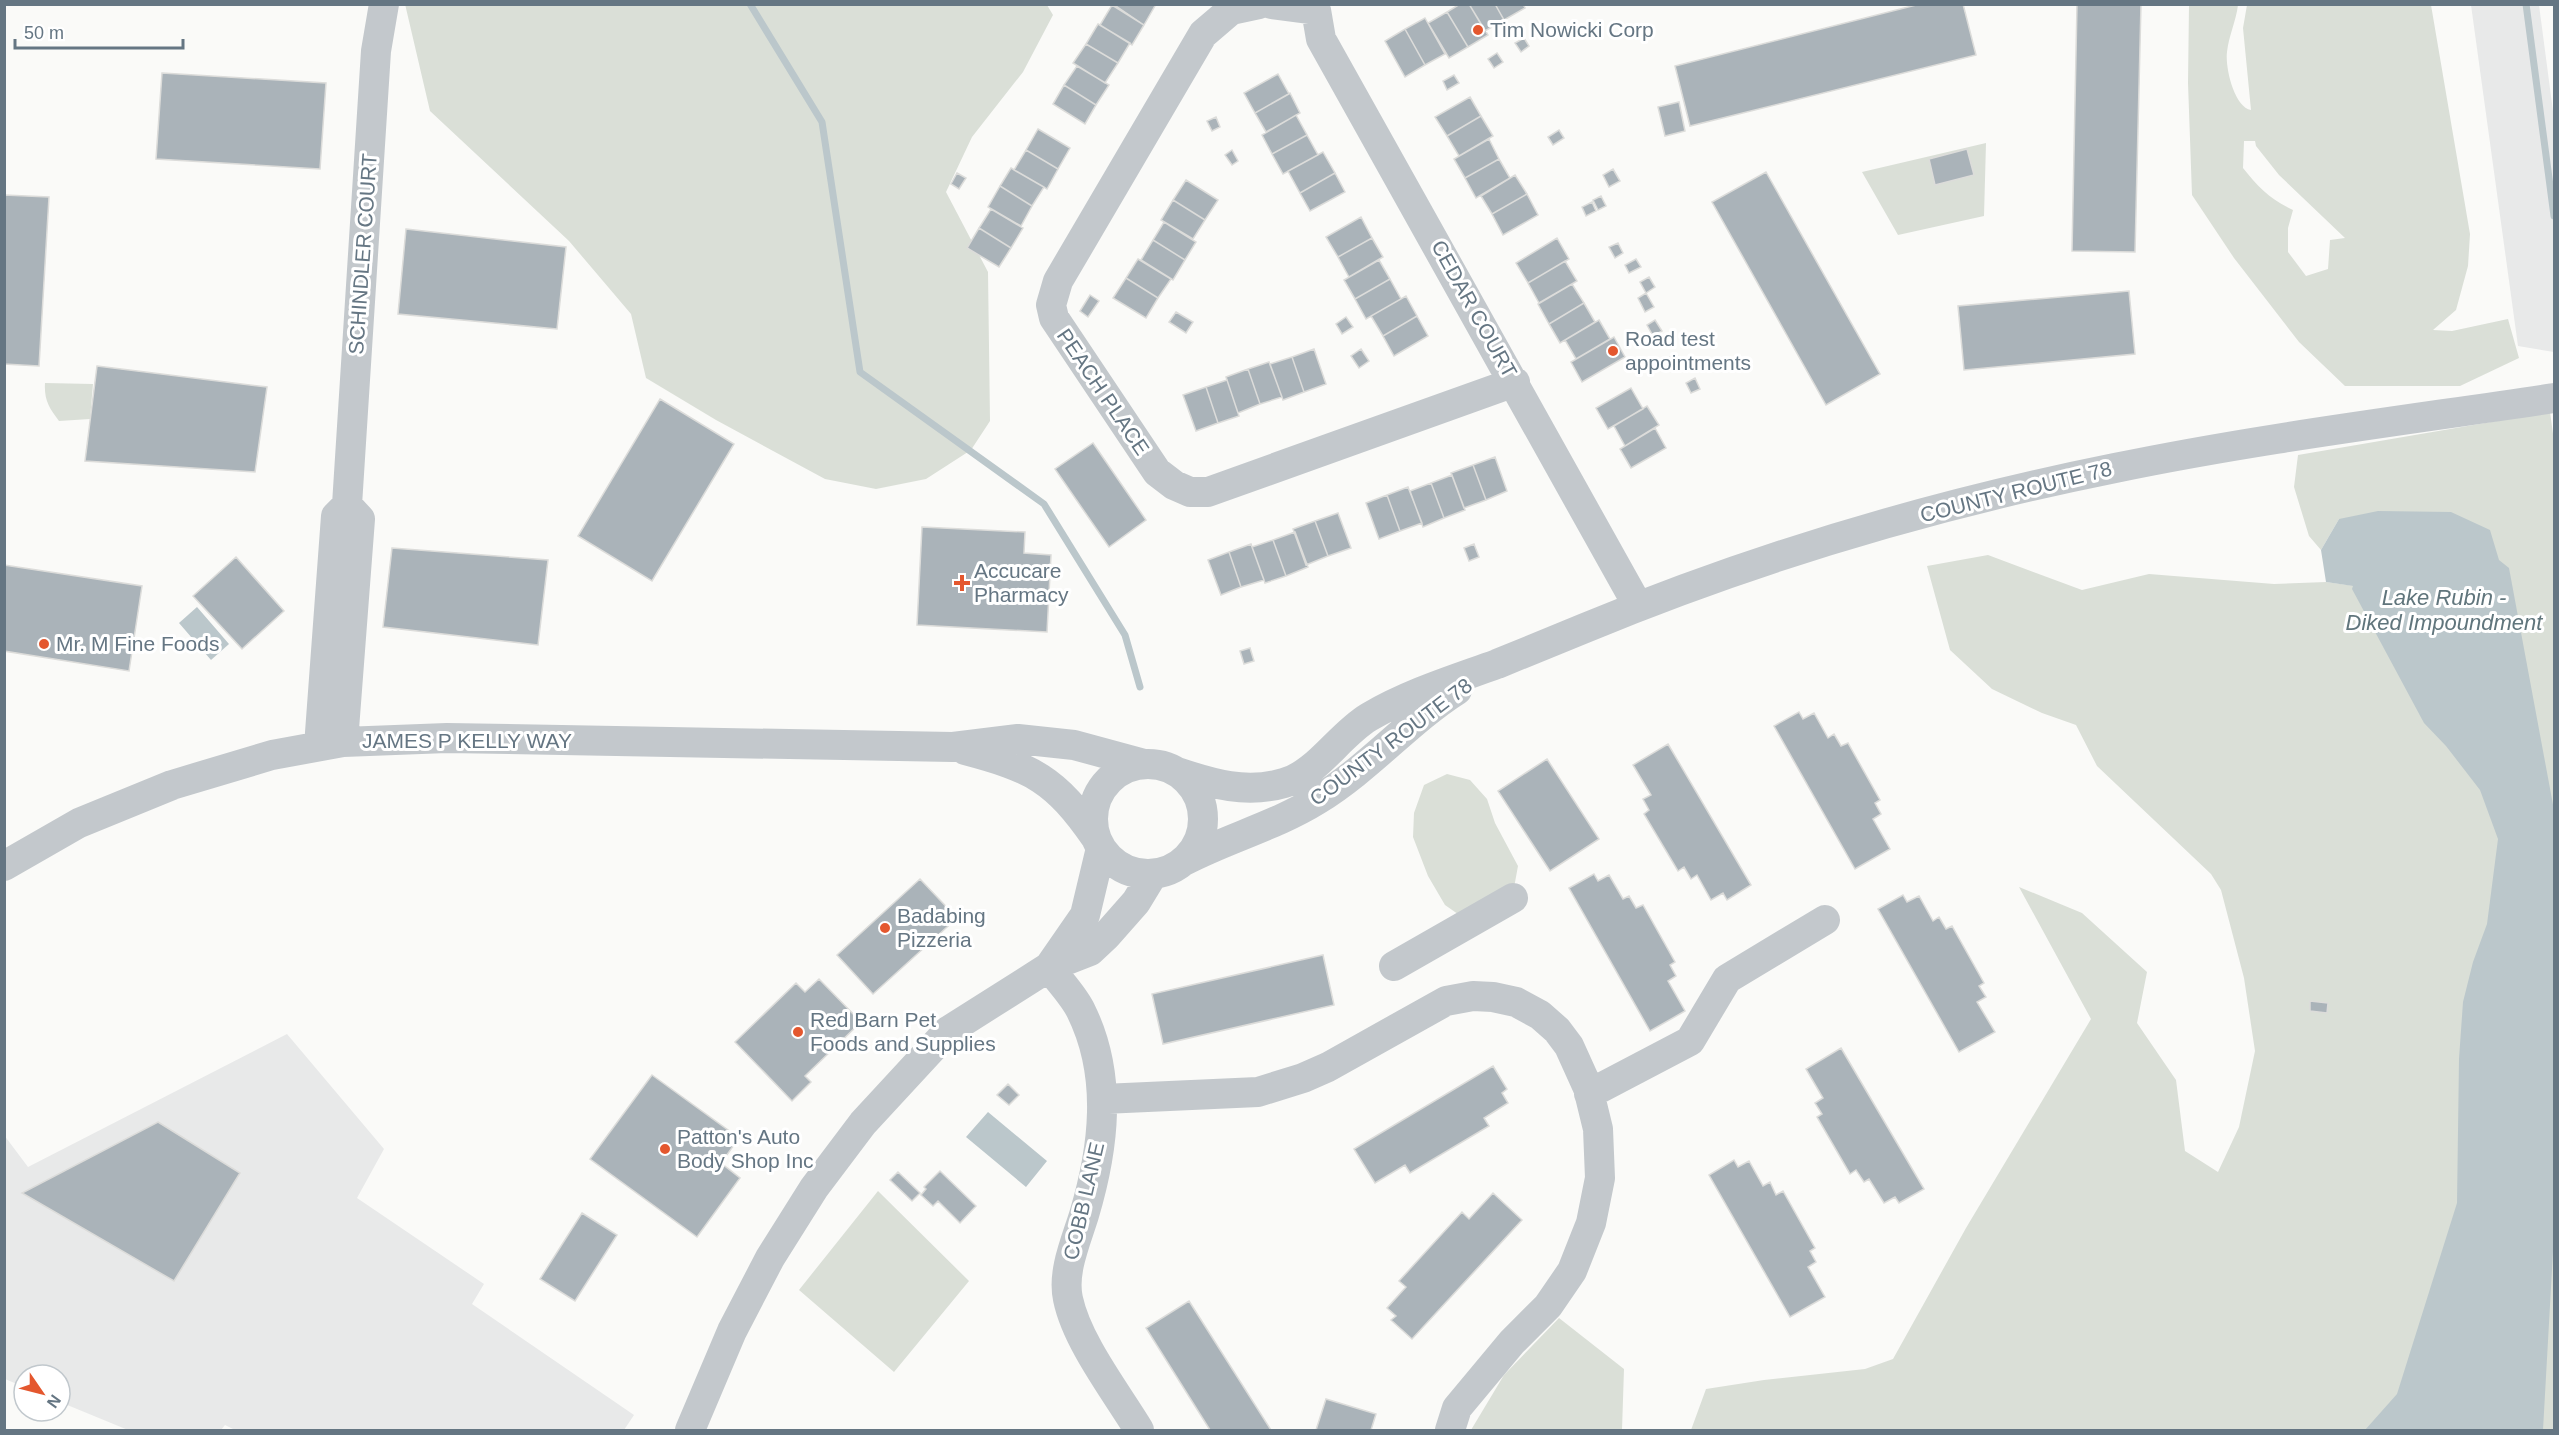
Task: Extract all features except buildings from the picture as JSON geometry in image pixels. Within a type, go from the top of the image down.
[{"type":"street","name":"SCHINDLER COURT","points":[[331,744],[336,516],[347,505],[376,51],[384,4]]},
{"type":"street","name":"PEACH PLACE","points":[[1259,4],[1231,10],[1203,34],[1058,280],[1051,305],[1054,318],[1094,381],[1157,472],[1174,485],[1190,492],[1208,492],[1515,382]]},
{"type":"street","points":[[1270,4],[1321,7]]},
{"type":"street","name":"CEDAR COURT","points":[[1321,7],[1322,39],[1638,606]]},
{"type":"street","name":"COUNTY ROUTE 78","points":[[1177,772],[1214,784],[1240,789],[1267,788],[1289,782],[1304,775],[1346,734],[1368,718],[1409,697],[1497,664],[1638,606],[1799,551],[1954,504],[2091,473],[2207,451],[2554,398]]},
{"type":"street","name":"COUNTY ROUTE 78","points":[[1184,861],[1215,845],[1289,816],[1317,801],[1339,786],[1443,699],[1497,664]]},
{"type":"street","name":"JAMES P KELLY WAY","points":[[4,866],[79,823],[172,785],[272,755],[331,744],[447,738],[953,747],[1018,739],[1074,745],[1144,764]]},
{"type":"street","name":"JAMES P KELLY WAY","points":[[953,747],[1030,771],[1060,793],[1099,843]]},
{"type":"street","points":[[1144,764],[1161,766],[1177,772],[1195,791],[1203,815],[1202,832],[1195,848],[1184,861],[1169,870],[1153,874],[1138,873],[1123,868],[1111,860],[1099,843],[1094,821],[1095,805],[1102,790],[1113,777],[1128,768],[1144,764]]},
{"type":"street","points":[[1049,967],[1085,915],[1099,843]]},
{"type":"street","points":[[690,1431],[751,1294],[791,1222],[844,1147],[915,1064],[948,1031],[1049,967],[1089,951],[1106,936],[1136,902],[1153,874]]},
{"type":"street","points":[[1395,966],[1513,898]]},
{"type":"street","points":[[1589,1094],[1690,1041],[1727,979],[1825,920]]},
{"type":"street","name":"COBB LANE","points":[[1049,967],[1081,1010],[1101,1068],[1103,1099],[1099,1155],[1091,1193],[1068,1265],[1067,1297],[1077,1329],[1139,1431]]},
{"type":"street","points":[[1103,1099],[1258,1092],[1303,1078],[1328,1067],[1446,1001],[1473,996],[1516,1002],[1540,1015],[1557,1030],[1569,1046],[1589,1094],[1598,1129],[1600,1178],[1591,1223],[1572,1271],[1548,1306],[1512,1342],[1457,1408],[1450,1431]]},
{"type":"shaded area","points":[[405,4],[1047,5],[1053,15],[1023,72],[972,137],[946,192],[988,272],[990,421],[971,450],[926,479],[876,489],[825,479],[716,420],[646,378],[631,314],[569,241],[430,111]]},
{"type":"shaded area","points":[[2189,5],[2238,5],[2227,59],[2235,94],[2245,107],[2251,110],[2243,28],[2247,5],[2431,5],[2470,234],[2468,266],[2456,310],[2433,330],[2452,331],[2508,319],[2519,358],[2460,386],[2345,386],[2299,342],[2234,258],[2192,195],[2188,83]],"holes":[[[2244,141],[2255,141],[2256,146],[2279,175],[2345,238],[2330,240],[2328,269],[2306,276],[2288,252],[2288,228],[2293,210],[2265,192],[2243,168]]]},
{"type":"shaded area","points":[[2471,5],[2539,5],[2554,119],[2554,352],[2518,346]]},
{"type":"shaded area","points":[[1986,143],[1984,216],[1898,235],[1862,172]]},
{"type":"shaded area","points":[[45,383],[93,384],[90,419],[59,421],[48,404]]},
{"type":"shaded area","points":[[2550,412],[2554,441],[2554,1430],[1691,1430],[1706,1389],[1865,1369],[1893,1359],[1966,1228],[2091,1019],[2019,887],[2082,913],[2147,972],[2137,1023],[2176,1080],[2185,1151],[2218,1172],[2239,1127],[2255,1051],[2244,978],[2221,890],[2211,874],[2097,766],[2076,725],[2042,713],[1992,689],[1950,650],[1927,566],[1988,555],[2082,590],[2149,574],[2274,584],[2326,582],[2369,588],[2339,519],[2321,550],[2309,536],[2294,487],[2298,455]]},
{"type":"shaded area","points":[[1447,774],[1470,780],[1487,799],[1495,823],[1518,866],[1511,904],[1465,919],[1445,905],[1428,876],[1413,837],[1414,813],[1424,785]]},
{"type":"shaded area","points":[[287,1034],[384,1149],[357,1198],[484,1284],[472,1304],[634,1415],[624,1430],[235,1430],[225,1425],[221,1430],[128,1430],[72,1407],[72,1363],[12,1363],[12,1382],[5,1379],[4,1135],[28,1167]]},
{"type":"shaded area","points":[[878,1191],[969,1281],[894,1372],[799,1290]]},
{"type":"shaded area","points":[[1559,1318],[1624,1369],[1622,1430],[1471,1430],[1504,1375]]},
{"type":"water","name":"Lake Rubin - Diked Impoundment","points":[[2378,511],[2451,512],[2490,530],[2499,560],[2509,568],[2554,810],[2554,1234],[2543,1430],[2365,1430],[2397,1394],[2457,1203],[2459,1059],[2463,1002],[2473,962],[2487,924],[2498,839],[2480,790],[2446,746],[2424,723],[2352,589],[2353,586],[2326,582],[2321,550],[2339,519]]},
{"type":"water","points":[[197,607],[229,644],[211,660],[179,623]]},
{"type":"water","points":[[988,1112],[1047,1161],[1026,1187],[966,1137]]},
{"type":"waterway","points":[[750,4],[822,122],[860,372],[1044,504],[1125,635],[1140,687]]},
{"type":"waterway","points":[[2526,4],[2554,216]]},
{"type":"place","name":"Tim Nowicki Corp","points":[[1478,30]]},
{"type":"place","name":"Road test appointments","points":[[1613,351]]},
{"type":"place","name":"Accucare Pharmacy","points":[[962,583]]},
{"type":"place","name":"Mr. M Fine Foods","points":[[44,644]]},
{"type":"place","name":"Badabing Pizzeria","points":[[885,928]]},
{"type":"place","name":"Red Barn Pet Foods and Supplies","points":[[798,1032]]},
{"type":"place","name":"Patton's Auto Body Shop Inc","points":[[665,1149]]}]
